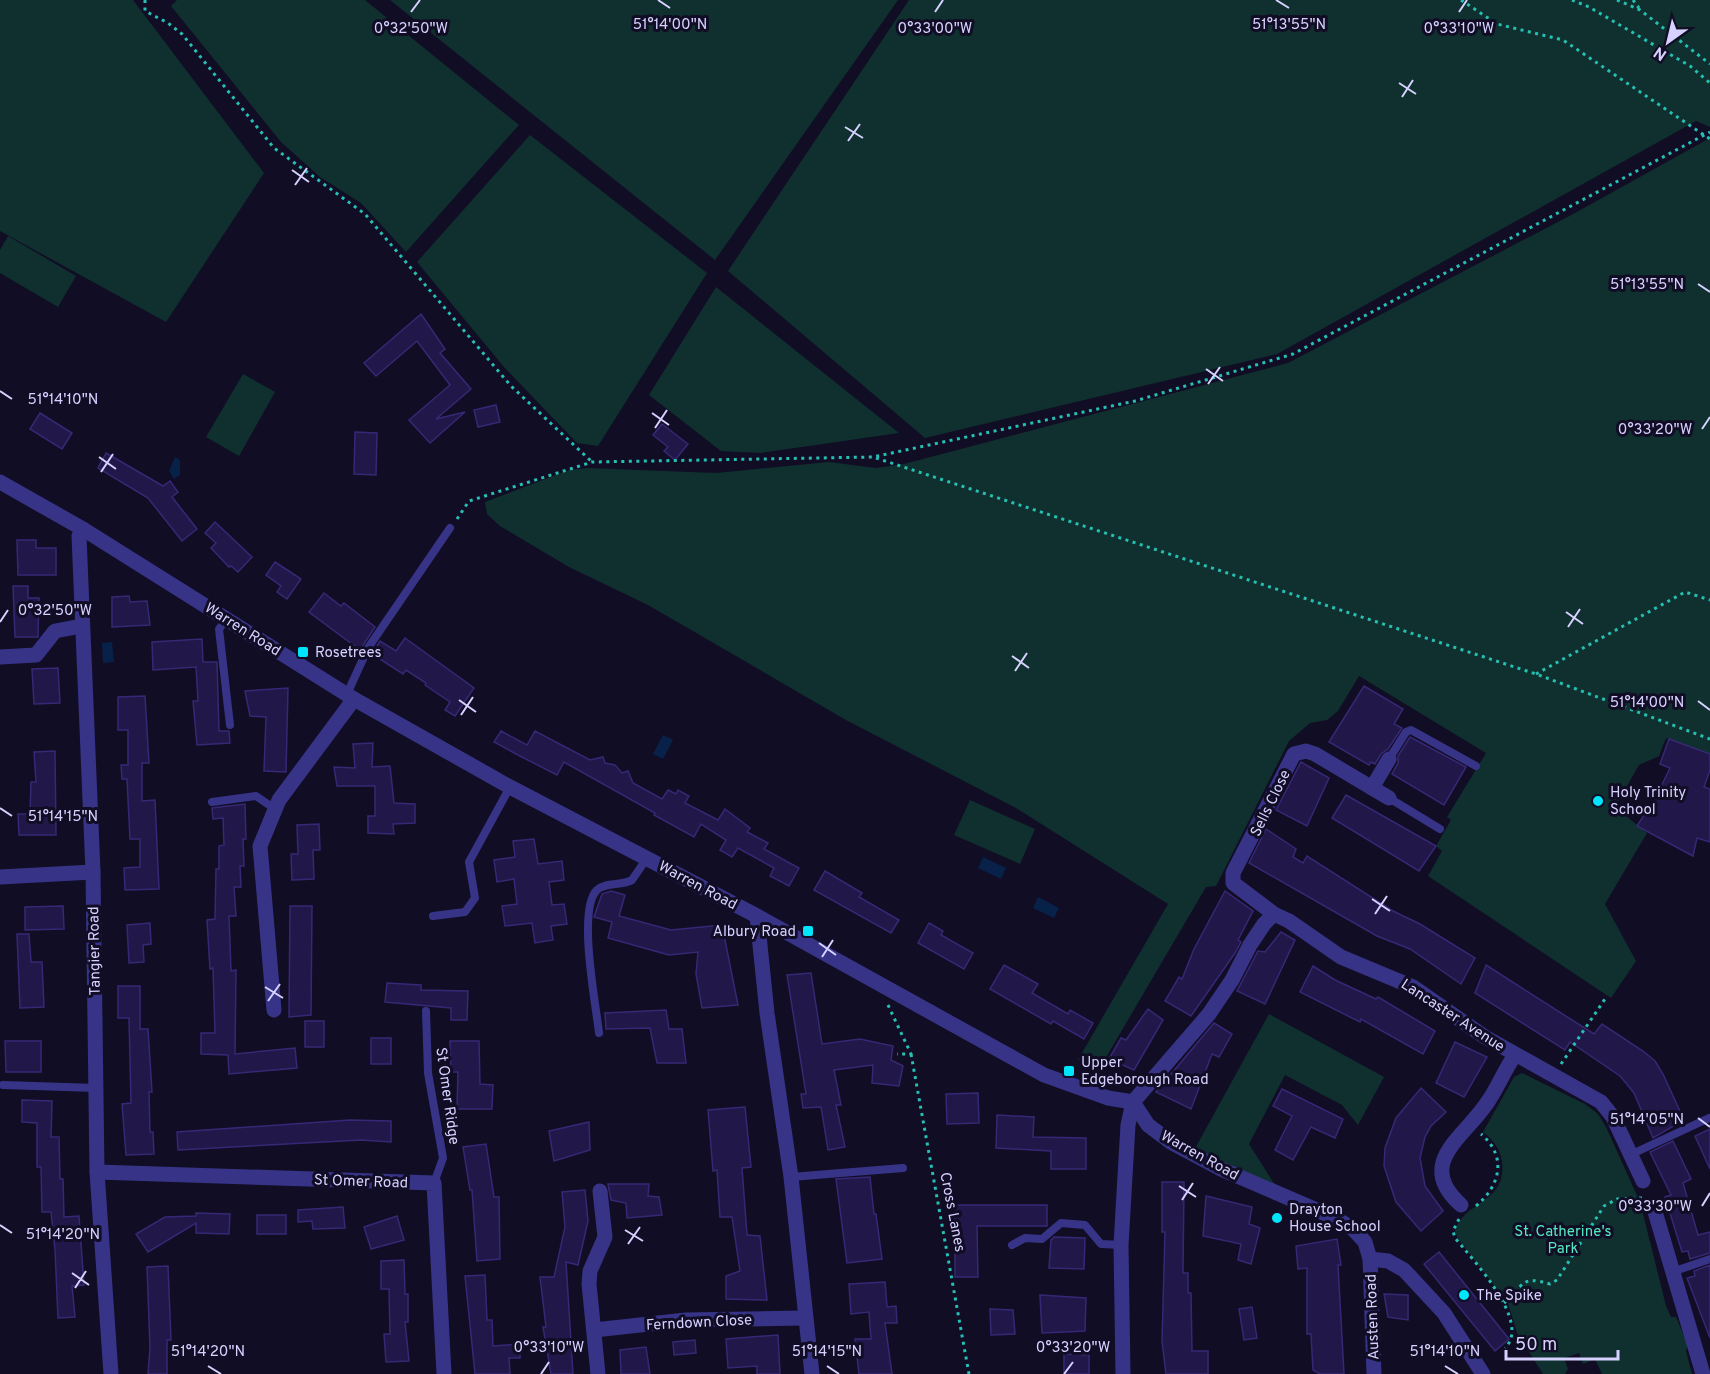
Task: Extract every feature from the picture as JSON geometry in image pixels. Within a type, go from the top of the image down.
[{"type":"street","name":"Warren Road","points":[[0,482],[83,529],[350,697],[510,787],[757,916],[1044,1075],[1108,1098],[1133,1102],[1148,1125],[1172,1143],[1219,1168],[1344,1224],[1361,1236],[1370,1259]]},
{"type":"street","name":"Tangier Road","points":[[83,529],[80,536],[93,872],[97,1172],[111,1374]]},
{"type":"street","points":[[0,657],[36,655],[55,631],[82,626]]},
{"type":"street","points":[[274,1010],[260,846],[279,800],[350,697]]},
{"type":"street","name":"Sells Close","points":[[1274,914],[1237,888],[1232,878],[1294,754],[1306,751],[1315,754],[1389,798]]},
{"type":"street","points":[[1372,788],[1389,759]]},
{"type":"street","points":[[0,876],[93,872]]},
{"type":"street","points":[[1124,1374],[1121,1245],[1128,1125],[1133,1102],[1209,1014],[1232,980],[1250,945],[1274,914]]},
{"type":"street","name":"Lancaster Avenue","points":[[1274,914],[1289,921],[1341,957],[1397,979],[1426,994],[1464,1023],[1515,1055],[1600,1102],[1613,1117],[1643,1181]]},
{"type":"street","points":[[757,916],[768,1023],[791,1177],[804,1318],[812,1374]]},
{"type":"street","points":[[1461,1204],[1445,1186],[1442,1169],[1445,1154],[1489,1101],[1515,1055]]},
{"type":"street","name":"St Omer Road","points":[[97,1172],[434,1183]]},
{"type":"street","points":[[434,1183],[444,1374]]},
{"type":"street","points":[[598,1374],[589,1284],[590,1271],[605,1237],[600,1191]]},
{"type":"street","points":[[1652,1201],[1703,1374]]},
{"type":"street","points":[[1370,1259],[1388,1261],[1404,1270],[1444,1313],[1483,1374]]},
{"type":"street","name":"Austen Road","points":[[1370,1259],[1374,1374]]},
{"type":"street","name":"Ferndown Close","points":[[594,1330],[686,1320],[804,1318]]},
{"type":"lane","points":[[350,697],[368,648],[450,528]]},
{"type":"lane","points":[[227,618],[219,629],[230,725]]},
{"type":"lane","points":[[1389,759],[1406,732],[1411,730],[1476,766]]},
{"type":"lane","points":[[434,916],[465,912],[475,898],[469,862],[510,787]]},
{"type":"lane","points":[[212,802],[256,796],[275,810]]},
{"type":"lane","name":"Sells Close","points":[[1389,798],[1440,830]]},
{"type":"lane","points":[[599,1033],[586,919],[598,887],[632,880],[646,858]]},
{"type":"lane","name":"St Omer Ridge","points":[[426,1011],[428,1073],[443,1158],[434,1183]]},
{"type":"lane","points":[[3,1084],[96,1088]]},
{"type":"lane","points":[[1632,1154],[1709,1118]]},
{"type":"lane","points":[[791,1177],[903,1168]]},
{"type":"lane","points":[[1012,1245],[1025,1239],[1042,1239],[1061,1223],[1085,1225],[1101,1244],[1121,1245]]},
{"type":"lane","points":[[1672,1272],[1710,1259]]},
{"type":"path","points":[[145,0],[146,11],[182,34],[274,148],[365,214],[511,386],[592,462]]},
{"type":"path","points":[[1461,0],[1497,24],[1563,40],[1710,139]]},
{"type":"path","points":[[1572,0],[1589,7],[1690,66],[1710,83]]},
{"type":"path","points":[[1617,0],[1640,10],[1710,64]]},
{"type":"path","points":[[1633,0],[1640,10]]},
{"type":"path","points":[[450,528],[469,501],[592,462],[873,457],[1135,401],[1293,354],[1710,132]]},
{"type":"path","points":[[873,457],[1536,674],[1710,738]]},
{"type":"path","points":[[1536,674],[1685,592],[1710,600]]},
{"type":"path","name":"Cross Lanes","points":[[878,984],[911,1054],[969,1374]]},
{"type":"path","points":[[1554,1075],[1607,996]]},
{"type":"path","points":[[897,1054],[911,1054]]},
{"type":"path","points":[[1471,1124],[1494,1147],[1499,1160],[1499,1173],[1488,1195],[1459,1219],[1453,1231],[1455,1238],[1504,1303],[1513,1331],[1510,1342],[1505,1348]]},
{"type":"path","points":[[1504,1303],[1528,1280],[1536,1279],[1551,1284],[1557,1280],[1604,1206],[1617,1199],[1652,1201]]},
{"type":"green space","points":[[0,0],[133,0],[264,173],[166,322],[0,231]]},
{"type":"green space","points":[[177,0],[365,0],[519,125],[406,252],[361,203],[320,177],[281,142],[171,6]]},
{"type":"green space","points":[[390,0],[898,0],[715,260]]},
{"type":"green space","points":[[909,0],[1710,0],[1710,127],[1696,121],[1277,354],[925,438],[728,271]]},
{"type":"green space","points":[[530,135],[707,273],[598,446],[577,443],[504,367],[417,262]]},
{"type":"green space","points":[[1710,138],[1710,754],[1666,738],[1659,756],[1639,765],[1615,807],[1647,833],[1605,904],[1636,961],[1611,998],[1428,876],[1442,851],[1436,846],[1451,820],[1447,817],[1486,753],[1359,676],[1338,711],[1327,720],[1310,723],[1289,741],[1216,886],[1206,887],[1098,1071],[1078,1060],[1168,904],[1016,808],[846,720],[648,605],[569,567],[500,526],[487,514],[485,502],[569,470],[587,468],[716,473],[829,462],[876,468],[904,464],[1288,363],[1575,213]]},
{"type":"green space","points":[[8,236],[76,276],[58,307],[0,273],[0,250]]},
{"type":"green space","points":[[716,287],[899,433],[761,453],[721,451],[649,395]]},
{"type":"green space","points":[[243,374],[275,392],[239,456],[206,437]]},
{"type":"green space","points":[[970,800],[1035,829],[1020,864],[954,835]]},
{"type":"green space","points":[[1269,1014],[1384,1077],[1358,1125],[1342,1105],[1285,1075],[1249,1144],[1282,1196],[1192,1154]]},
{"type":"green space","name":"St. Catherine's Park","points":[[1522,1073],[1585,1104],[1598,1114],[1606,1127],[1640,1202],[1666,1306],[1671,1317],[1676,1317],[1688,1345],[1686,1351],[1692,1374],[1602,1374],[1595,1359],[1583,1364],[1579,1353],[1564,1358],[1568,1369],[1565,1374],[1543,1374],[1517,1333],[1508,1303],[1458,1239],[1455,1231],[1460,1221],[1492,1194],[1502,1176],[1500,1153],[1496,1145],[1483,1132],[1514,1077]]},
{"type":"water","points":[[175,457],[180,460],[180,475],[174,479],[169,471]]},
{"type":"water","points":[[112,642],[114,662],[103,663],[102,643]]},
{"type":"water","points":[[663,735],[673,740],[663,759],[653,754]]},
{"type":"water","points":[[983,857],[1006,868],[1001,879],[978,868]]},
{"type":"water","points":[[1038,897],[1059,908],[1054,918],[1033,908]]},
{"type":"building","points":[[421,314],[445,349],[440,353],[471,389],[436,419],[465,412],[430,443],[409,420],[450,385],[417,341],[376,376],[364,363]]},
{"type":"building","points":[[496,405],[500,422],[478,427],[474,410]]},
{"type":"building","points":[[40,413],[72,433],[62,449],[30,429]]},
{"type":"building","points":[[662,424],[688,444],[675,460],[664,451],[668,447],[653,435]]},
{"type":"building","points":[[355,432],[377,433],[376,475],[354,474]]},
{"type":"building","points":[[106,453],[163,486],[170,481],[178,492],[172,497],[197,529],[182,541],[148,498],[98,468]]},
{"type":"building","points":[[215,522],[252,557],[238,572],[231,566],[229,567],[211,548],[216,543],[205,533]]},
{"type":"building","points":[[17,540],[36,540],[36,548],[56,548],[56,575],[18,575]]},
{"type":"building","points":[[275,562],[301,579],[287,599],[277,592],[281,586],[266,575]]},
{"type":"building","points":[[13,586],[28,586],[28,598],[39,598],[38,637],[15,637]]},
{"type":"building","points":[[324,593],[341,606],[344,603],[375,627],[360,650],[309,612]]},
{"type":"building","points":[[129,596],[130,602],[147,601],[150,625],[112,627],[112,597]]},
{"type":"building","points":[[405,638],[474,688],[455,716],[445,710],[450,702],[425,685],[426,683],[406,670],[403,674],[372,654],[380,641],[396,651]]},
{"type":"building","points":[[202,639],[203,662],[217,662],[219,731],[229,731],[230,743],[197,745],[193,701],[198,701],[196,667],[153,670],[152,642]]},
{"type":"building","points":[[58,668],[60,703],[34,704],[32,669]]},
{"type":"building","points":[[1364,686],[1403,709],[1394,724],[1402,728],[1375,764],[1371,762],[1369,765],[1329,742]]},
{"type":"building","points":[[288,688],[286,772],[264,771],[266,717],[250,716],[245,691]]},
{"type":"building","points":[[145,696],[149,763],[142,763],[142,801],[155,800],[159,889],[125,890],[124,868],[140,867],[140,839],[130,839],[127,779],[122,779],[121,765],[128,765],[128,730],[118,730],[118,697]]},
{"type":"building","points":[[501,731],[527,745],[535,731],[590,760],[603,757],[605,763],[615,765],[622,773],[628,771],[633,783],[662,799],[668,790],[676,794],[678,790],[689,796],[685,803],[718,820],[725,809],[750,828],[747,832],[768,843],[764,849],[799,868],[789,886],[770,876],[774,868],[738,848],[732,857],[720,850],[726,840],[701,824],[694,837],[564,762],[557,775],[518,755],[494,742]]},
{"type":"building","points":[[1410,737],[1466,767],[1444,805],[1392,774],[1398,763],[1398,756]]},
{"type":"building","points":[[1669,739],[1710,754],[1710,770],[1704,787],[1710,789],[1710,842],[1697,838],[1693,856],[1637,826],[1657,795],[1670,768],[1660,764]]},
{"type":"building","points":[[373,743],[372,767],[390,766],[394,803],[415,804],[415,823],[393,824],[394,834],[368,833],[368,816],[375,816],[375,786],[337,786],[334,767],[355,768],[353,744]]},
{"type":"building","points":[[55,751],[56,835],[19,835],[18,814],[30,814],[31,782],[36,782],[34,752]]},
{"type":"building","points":[[1301,762],[1329,778],[1307,826],[1276,810]]},
{"type":"building","points":[[1346,795],[1436,846],[1419,871],[1332,818]]},
{"type":"building","points":[[245,804],[246,839],[243,839],[244,866],[240,866],[241,887],[234,887],[236,916],[229,916],[231,971],[236,970],[235,1054],[295,1048],[297,1068],[229,1074],[228,1055],[201,1054],[201,1033],[215,1033],[213,968],[210,969],[207,920],[215,919],[216,869],[219,869],[219,846],[224,845],[223,818],[213,819],[212,808]]},
{"type":"building","points":[[319,824],[320,850],[313,850],[314,879],[292,880],[291,854],[298,854],[297,825]]},
{"type":"building","points":[[1266,829],[1296,849],[1293,857],[1303,863],[1307,856],[1393,911],[1420,924],[1475,958],[1461,984],[1410,949],[1377,936],[1249,863]]},
{"type":"building","points":[[534,839],[538,864],[562,861],[564,880],[549,882],[552,905],[564,904],[567,924],[551,926],[553,940],[535,943],[532,923],[505,926],[502,906],[517,904],[514,879],[497,882],[494,860],[515,857],[513,841]]},
{"type":"building","points":[[825,871],[862,893],[859,897],[899,920],[891,933],[814,890]]},
{"type":"building","points":[[611,891],[625,895],[619,916],[671,930],[722,925],[738,1005],[702,1008],[696,974],[698,952],[669,955],[608,938],[612,922],[594,917],[602,894]]},
{"type":"building","points":[[1225,891],[1253,911],[1238,940],[1241,942],[1235,953],[1191,1016],[1165,1001],[1179,977],[1182,979],[1194,949]]},
{"type":"building","points":[[63,906],[64,929],[25,930],[25,907]]},
{"type":"building","points":[[290,906],[312,906],[311,1015],[289,1017]]},
{"type":"building","points":[[150,923],[151,944],[143,945],[144,962],[129,963],[127,925]]},
{"type":"building","points":[[929,923],[943,931],[941,935],[973,953],[964,969],[918,943]]},
{"type":"building","points":[[1281,932],[1295,940],[1265,1004],[1237,991],[1258,951],[1265,952]]},
{"type":"building","points":[[17,934],[29,934],[31,962],[42,962],[44,1007],[20,1008]]},
{"type":"building","points":[[1004,965],[1038,984],[1032,993],[1068,1014],[1070,1010],[1093,1023],[1084,1039],[1053,1021],[1051,1024],[990,989]]},
{"type":"building","points":[[1486,965],[1594,1034],[1602,1024],[1643,1051],[1655,1061],[1663,1074],[1684,1120],[1653,1138],[1634,1093],[1620,1076],[1570,1042],[1565,1050],[1475,993]]},
{"type":"building","points":[[1313,966],[1335,980],[1376,999],[1378,997],[1435,1031],[1423,1054],[1361,1019],[1360,1022],[1300,992]]},
{"type":"building","points":[[811,973],[822,1044],[860,1039],[893,1046],[891,1060],[903,1066],[899,1086],[872,1083],[873,1065],[834,1070],[841,1105],[836,1105],[845,1147],[828,1150],[821,1107],[803,1108],[801,1094],[806,1094],[787,975]]},
{"type":"building","points":[[387,983],[421,985],[421,990],[468,991],[467,1020],[451,1020],[451,1008],[385,1002]]},
{"type":"building","points":[[118,986],[140,986],[140,1029],[148,1029],[152,1092],[149,1092],[150,1132],[153,1132],[154,1154],[126,1155],[122,1104],[131,1103],[129,1018],[118,1018]]},
{"type":"building","points":[[1148,1009],[1163,1020],[1134,1070],[1109,1059],[1121,1038],[1126,1040]]},
{"type":"building","points":[[666,1010],[669,1029],[682,1029],[686,1063],[657,1063],[650,1028],[606,1029],[605,1013]]},
{"type":"building","points":[[305,1021],[324,1021],[324,1047],[305,1047]]},
{"type":"building","points":[[1214,1023],[1232,1034],[1219,1057],[1212,1054],[1191,1109],[1156,1092]]},
{"type":"building","points":[[371,1038],[391,1038],[391,1064],[371,1064]]},
{"type":"building","points":[[5,1041],[41,1041],[41,1072],[6,1072]]},
{"type":"building","points":[[450,1041],[479,1041],[480,1084],[493,1085],[492,1109],[457,1109],[458,1072],[451,1072]]},
{"type":"building","points":[[1455,1042],[1487,1057],[1464,1097],[1436,1083]]},
{"type":"building","points":[[1421,1088],[1446,1112],[1431,1126],[1425,1137],[1420,1158],[1425,1186],[1443,1211],[1421,1231],[1396,1202],[1384,1166],[1385,1148],[1396,1118]]},
{"type":"building","points":[[1282,1089],[1343,1119],[1335,1138],[1311,1127],[1293,1160],[1275,1150],[1292,1116],[1273,1106]]},
{"type":"building","points":[[978,1093],[979,1123],[947,1124],[946,1094]]},
{"type":"building","points":[[22,1100],[52,1101],[51,1137],[59,1137],[64,1217],[79,1216],[84,1285],[72,1286],[75,1317],[58,1318],[51,1212],[42,1212],[41,1167],[37,1167],[37,1123],[22,1122]]},
{"type":"building","points":[[745,1107],[751,1167],[742,1168],[747,1235],[760,1236],[767,1300],[726,1299],[726,1276],[740,1271],[732,1217],[720,1217],[717,1170],[713,1171],[708,1110]]},
{"type":"building","points":[[997,1115],[1034,1117],[1033,1137],[1086,1138],[1086,1169],[1051,1169],[1051,1151],[996,1148]]},
{"type":"building","points":[[350,1120],[391,1121],[391,1142],[361,1140],[178,1150],[177,1132]]},
{"type":"building","points":[[589,1122],[590,1150],[554,1161],[549,1131]]},
{"type":"building","points":[[1710,1129],[1710,1169],[1695,1136]]},
{"type":"building","points":[[1673,1141],[1691,1179],[1683,1183],[1698,1235],[1710,1232],[1710,1253],[1690,1259],[1688,1251],[1682,1252],[1665,1197],[1671,1195],[1650,1152]]},
{"type":"building","points":[[486,1144],[494,1197],[499,1197],[500,1259],[477,1261],[472,1190],[470,1190],[463,1147]]},
{"type":"building","points":[[870,1177],[882,1259],[847,1263],[836,1179]]},
{"type":"building","points":[[1162,1182],[1184,1182],[1183,1273],[1188,1273],[1188,1293],[1191,1293],[1192,1351],[1208,1351],[1208,1374],[1166,1374],[1162,1341],[1165,1232],[1162,1232]]},
{"type":"building","points":[[608,1184],[649,1184],[648,1196],[659,1197],[662,1215],[627,1218],[626,1203],[611,1200]]},
{"type":"building","points":[[585,1190],[588,1221],[578,1265],[566,1262],[573,1374],[551,1374],[543,1327],[546,1327],[540,1277],[554,1277],[565,1227],[562,1192]]},
{"type":"building","points":[[1206,1196],[1252,1207],[1249,1224],[1260,1228],[1251,1264],[1238,1260],[1241,1244],[1203,1236]]},
{"type":"building","points":[[955,1205],[1047,1205],[1047,1226],[977,1226],[978,1277],[955,1277]]},
{"type":"building","points":[[343,1207],[345,1228],[313,1229],[312,1221],[298,1222],[298,1210]]},
{"type":"building","points":[[196,1213],[230,1214],[229,1234],[196,1233],[196,1223],[148,1252],[136,1234],[165,1217],[196,1216]]},
{"type":"building","points":[[257,1215],[286,1215],[286,1234],[257,1234]]},
{"type":"building","points":[[397,1216],[404,1240],[371,1249],[364,1227]]},
{"type":"building","points":[[1054,1237],[1085,1238],[1084,1269],[1049,1268],[1051,1240]]},
{"type":"building","points":[[1337,1239],[1341,1265],[1338,1265],[1344,1374],[1320,1374],[1313,1370],[1311,1334],[1307,1334],[1307,1268],[1298,1269],[1296,1246]]},
{"type":"building","points":[[1439,1252],[1509,1339],[1495,1351],[1424,1264]]},
{"type":"building","points":[[404,1260],[405,1294],[408,1294],[408,1322],[405,1322],[409,1361],[386,1362],[384,1334],[390,1334],[389,1289],[381,1289],[381,1261]]},
{"type":"building","points":[[1710,1265],[1710,1338],[1687,1278],[1695,1276],[1694,1271]]},
{"type":"building","points":[[168,1266],[171,1340],[167,1340],[167,1374],[148,1374],[150,1348],[147,1267]]},
{"type":"building","points":[[485,1275],[487,1320],[492,1320],[493,1346],[520,1344],[520,1358],[509,1358],[510,1374],[475,1374],[465,1276]]},
{"type":"building","points":[[885,1282],[887,1307],[896,1306],[897,1323],[885,1323],[892,1374],[859,1374],[855,1339],[871,1339],[869,1312],[851,1314],[849,1284]]},
{"type":"building","points":[[1384,1294],[1408,1295],[1408,1320],[1388,1317]]},
{"type":"building","points":[[1040,1295],[1086,1298],[1085,1331],[1042,1333]]},
{"type":"building","points":[[1252,1307],[1257,1338],[1244,1340],[1239,1309]]},
{"type":"building","points":[[990,1309],[1013,1310],[1015,1334],[991,1335]]},
{"type":"building","points":[[778,1335],[780,1374],[757,1374],[757,1366],[728,1368],[726,1339]]},
{"type":"building","points":[[695,1340],[696,1353],[674,1355],[673,1342]]},
{"type":"building","points":[[646,1347],[650,1374],[621,1374],[620,1350]]},
{"type":"building","points":[[1064,1354],[1089,1355],[1089,1374],[1064,1374]]},
{"type":"place","name":"Rosetrees","points":[[303,652]]},
{"type":"place","name":"Holy Trinity School","points":[[1598,801]]},
{"type":"place","name":"Albury Road","points":[[808,931]]},
{"type":"place","name":"Upper Edgeborough Road","points":[[1069,1071]]},
{"type":"place","name":"Drayton House School","points":[[1277,1218]]},
{"type":"place","name":"The Spike","points":[[1464,1295]]}]
